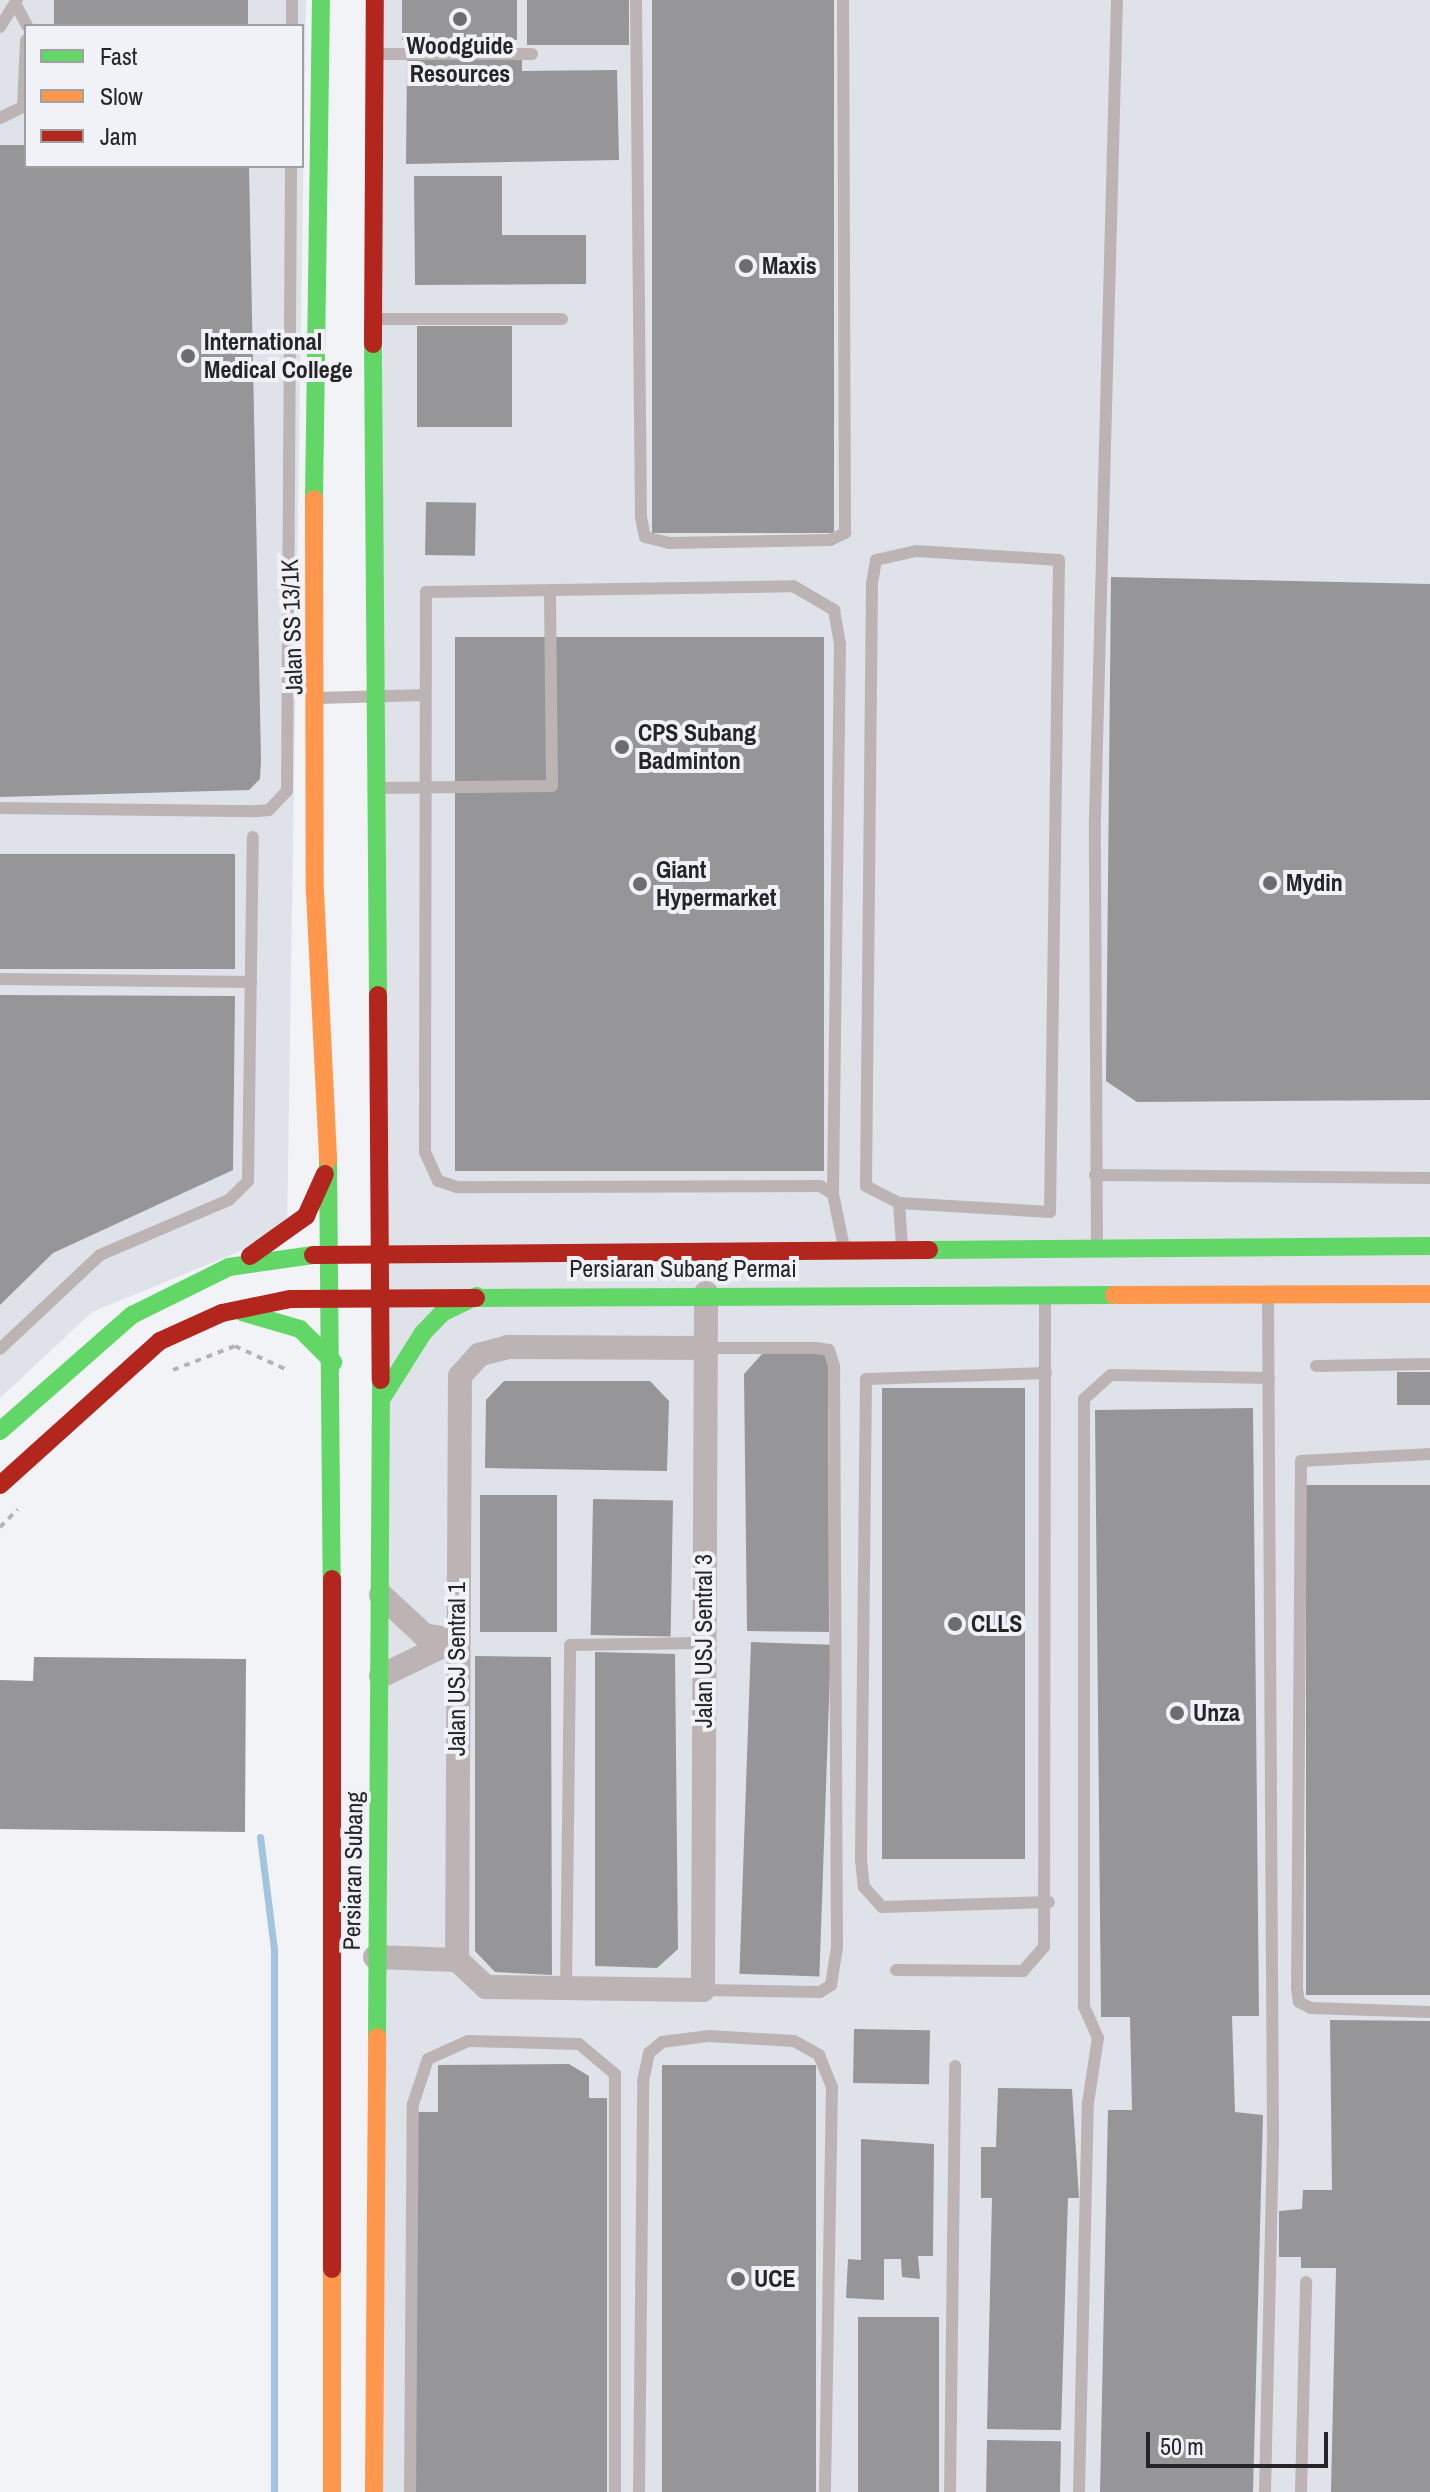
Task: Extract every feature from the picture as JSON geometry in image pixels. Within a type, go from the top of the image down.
[{"type":"street","name":"Jalan SS 13/1K","points":[[321,0],[335,133],[313,537],[318,698],[315,892],[332,1252]]},
{"type":"street","points":[[375,0],[374,695],[380,1252]]},
{"type":"street","points":[[335,133],[377,132]]},
{"type":"street","points":[[229,1267],[273,1245],[306,1216],[326,1172]]},
{"type":"street","name":"Persiaran Subang Permai","points":[[0,1431],[132,1315],[229,1267],[332,1252],[902,1246],[1097,1249],[1430,1246]]},
{"type":"street","name":"Persiaran Subang","points":[[332,1252],[332,2492]]},
{"type":"street","name":"Persiaran Subang","points":[[374,2492],[375,1957],[381,1676],[380,1252]]},
{"type":"street","name":"Jalan USJ Sentral 3","points":[[703,1990],[706,1293]]},
{"type":"street","points":[[381,1400],[442,1313],[489,1294]]},
{"type":"street","name":"Persiaran Subang Permai","points":[[0,1485],[125,1366],[160,1341],[231,1310],[332,1296],[1430,1294]]},
{"type":"street","points":[[231,1310],[300,1329],[333,1362]]},
{"type":"street","name":"Jalan USJ Sentral 1","points":[[457,1960],[457,1396],[468,1364],[508,1347],[705,1348]]},
{"type":"street","points":[[381,1595],[424,1635],[457,1641]]},
{"type":"street","points":[[381,1676],[457,1641]]},
{"type":"street","points":[[375,1957],[457,1960],[486,1987],[703,1990]]},
{"type":"lane","points":[[292,0],[292,24]]},
{"type":"lane","points":[[636,0],[641,517],[645,537],[669,543],[830,540],[845,533],[843,0]]},
{"type":"lane","points":[[1097,1249],[1095,818],[1117,0]]},
{"type":"lane","points":[[16,2],[26,24]]},
{"type":"lane","points":[[0,27],[16,2]]},
{"type":"lane","points":[[375,54],[532,54]]},
{"type":"lane","points":[[0,118],[23,107],[24,85]]},
{"type":"lane","points":[[304,132],[335,133]]},
{"type":"lane","points":[[0,808],[269,810],[287,791],[290,698],[291,168]]},
{"type":"lane","points":[[374,319],[562,319]]},
{"type":"lane","points":[[916,551],[1059,560],[1050,1212],[899,1203],[866,1186],[876,560],[916,551]]},
{"type":"lane","points":[[833,1194],[820,1186],[457,1187],[438,1181],[425,1152],[426,592],[793,586],[834,610],[840,643],[833,1194],[844,1247]]},
{"type":"lane","points":[[375,788],[552,786],[550,590]]},
{"type":"lane","points":[[290,698],[425,695]]},
{"type":"lane","points":[[0,1349],[100,1255],[243,1191],[250,1167],[253,837]]},
{"type":"lane","points":[[0,979],[251,982]]},
{"type":"lane","points":[[1095,1175],[1430,1178]]},
{"type":"lane","points":[[899,1203],[902,1246]]},
{"type":"lane","points":[[896,1970],[1023,1971],[1044,1947],[1049,1902],[1045,1294]]},
{"type":"lane","points":[[1265,2492],[1273,2140],[1268,1295]]},
{"type":"lane","points":[[703,1990],[820,1992],[831,1985],[837,1949],[834,1366],[829,1350],[705,1348]]},
{"type":"lane","points":[[1316,1366],[1430,1364]]},
{"type":"lane","points":[[1046,1373],[866,1379],[861,1860],[864,1887],[882,1907],[1049,1902]]},
{"type":"lane","points":[[1079,2492],[1088,2103],[1098,2038],[1084,2006],[1084,1399],[1111,1375],[1269,1378]]},
{"type":"lane","points":[[1430,1454],[1301,1461],[1297,1988],[1299,2002],[1311,2008],[1430,2012]]},
{"type":"lane","points":[[566,1988],[570,1645],[704,1643]]},
{"type":"lane","points":[[639,2492],[643,2081],[649,2053],[662,2042],[708,2036],[794,2041],[819,2055],[832,2087],[825,2492]]},
{"type":"lane","points":[[410,2492],[413,2104],[428,2059],[468,2041],[579,2044],[615,2074],[615,2492]]},
{"type":"lane","points":[[950,2492],[955,2066]]},
{"type":"lane","points":[[1301,2492],[1306,2282]]},
{"type":"path","points":[[159,1380],[235,1346],[285,1369]]},
{"type":"path","points":[[0,1527],[24,1503]]},
{"type":"shaded area","points":[[0,0],[306,0],[304,130],[304,24],[24,24],[24,168],[303,168],[287,1232],[92,1312],[0,1398]]},
{"type":"shaded area","points":[[383,0],[1430,0],[1430,2492],[383,2492]]},
{"type":"building","points":[[54,0],[248,0],[248,24],[54,24]]},
{"type":"building","name":"Woodguide Resources","points":[[402,0],[517,0],[517,40],[402,40]]},
{"type":"building","points":[[527,0],[629,0],[629,45],[527,45]]},
{"type":"building","name":"Maxis","points":[[652,0],[834,0],[834,533],[652,533]]},
{"type":"building","points":[[522,58],[522,71],[617,70],[619,160],[406,164],[407,60]]},
{"type":"building","points":[[0,145],[24,145],[24,168],[249,168],[260,779],[249,790],[0,797]]},
{"type":"building","points":[[414,176],[502,176],[502,235],[586,235],[586,284],[415,285]]},
{"type":"building","points":[[417,326],[512,326],[512,427],[417,427]]},
{"type":"building","points":[[426,502],[476,503],[475,556],[425,555]]},
{"type":"building","name":"Mydin","points":[[1111,577],[1430,584],[1430,1100],[1137,1102],[1106,1081]]},
{"type":"building","name":"Giant Hypermarket","points":[[455,637],[824,637],[824,1171],[455,1171]]},
{"type":"building","points":[[0,854],[235,854],[235,969],[0,969]]},
{"type":"building","points":[[0,995],[235,996],[233,1170],[53,1253],[0,1305]]},
{"type":"building","points":[[828,1352],[829,1632],[747,1631],[744,1374],[762,1354]]},
{"type":"building","points":[[1397,1372],[1430,1372],[1430,1405],[1397,1405]]},
{"type":"building","points":[[504,1381],[650,1381],[669,1401],[667,1471],[485,1468],[486,1400]]},
{"type":"building","name":"CLLS","points":[[882,1388],[1025,1388],[1025,1859],[882,1859]]},
{"type":"building","points":[[1253,1408],[1259,2016],[1232,2016],[1235,2112],[1263,2115],[1253,2492],[1100,2492],[1108,2110],[1132,2110],[1130,2017],[1101,2017],[1095,1410]]},
{"type":"building","points":[[1306,1485],[1430,1485],[1430,1995],[1306,1995]]},
{"type":"building","points":[[480,1495],[557,1495],[557,1632],[480,1632]]},
{"type":"building","points":[[593,1499],[673,1500],[671,1636],[591,1635]]},
{"type":"building","points":[[751,1642],[831,1645],[819,1977],[739,1974]]},
{"type":"building","points":[[595,1652],[675,1654],[678,1949],[657,1968],[595,1966]]},
{"type":"building","points":[[475,1656],[551,1657],[552,1975],[495,1972],[475,1951]]},
{"type":"building","points":[[34,1657],[246,1659],[245,1832],[0,1829],[0,1680],[33,1681]]},
{"type":"building","points":[[1330,2020],[1430,2021],[1430,2492],[1331,2492],[1336,2268],[1301,2268],[1301,2257],[1279,2257],[1279,2211],[1302,2209],[1303,2190],[1332,2190]]},
{"type":"building","points":[[854,2029],[930,2030],[929,2084],[853,2083]]},
{"type":"building","points":[[569,2064],[589,2076],[589,2098],[607,2098],[607,2492],[415,2492],[415,2112],[438,2112],[438,2065]]},
{"type":"building","name":"UCE","points":[[662,2065],[816,2065],[816,2492],[662,2492]]},
{"type":"building","points":[[998,2088],[1072,2089],[1079,2198],[1068,2198],[1061,2430],[987,2429],[992,2198],[981,2198],[981,2147],[996,2147]]},
{"type":"building","points":[[861,2139],[934,2144],[933,2256],[918,2256],[920,2279],[902,2277],[901,2259],[884,2259],[884,2300],[846,2298],[848,2259],[861,2260]]},
{"type":"building","points":[[858,2317],[939,2317],[939,2492],[858,2492]]},
{"type":"building","points":[[987,2440],[1061,2441],[1060,2492],[986,2492]]},
{"type":"waterway","points":[[260,1837],[274,1950],[274,2492]]},
{"type":"traffic: fast","points":[[314,499],[321,0]]},
{"type":"traffic: fast","points":[[373,344],[378,995]]},
{"type":"traffic: fast","points":[[328,1160],[332,1579]]},
{"type":"traffic: fast","points":[[929,1250],[1430,1246]]},
{"type":"traffic: fast","points":[[0,1431],[132,1315],[229,1267],[313,1255]]},
{"type":"traffic: fast","points":[[476,1298],[1114,1295]]},
{"type":"traffic: fast","points":[[382,1398],[423,1333],[442,1313],[477,1296]]},
{"type":"traffic: fast","points":[[242,1312],[300,1329],[333,1362]]},
{"type":"traffic: fast","points":[[377,2037],[381,1380]]},
{"type":"traffic: slow","points":[[314,499],[315,892],[328,1160]]},
{"type":"traffic: slow","points":[[1114,1295],[1430,1294]]},
{"type":"traffic: slow","points":[[374,2492],[377,2037]]},
{"type":"traffic: slow","points":[[332,2269],[332,2492]]},
{"type":"traffic: jam","points":[[373,344],[375,0]]},
{"type":"traffic: jam","points":[[378,995],[381,1380]]},
{"type":"traffic: jam","points":[[250,1256],[306,1216],[325,1174]]},
{"type":"traffic: jam","points":[[313,1255],[929,1250]]},
{"type":"traffic: jam","points":[[0,1485],[160,1341],[222,1313],[290,1299],[476,1298]]},
{"type":"traffic: jam","points":[[332,1579],[332,2269]]},
{"type":"place","name":"Woodguide Resources","points":[[460,19]]},
{"type":"place","name":"Maxis","points":[[746,266]]},
{"type":"place","name":"International Medical College","points":[[188,356]]},
{"type":"place","name":"CPS Subang Badminton","points":[[622,747]]},
{"type":"place","name":"Mydin","points":[[1270,883]]},
{"type":"place","name":"Giant Hypermarket","points":[[640,884]]},
{"type":"place","name":"CLLS","points":[[955,1624]]},
{"type":"place","name":"Unza","points":[[1177,1713]]},
{"type":"place","name":"UCE","points":[[738,2279]]}]
